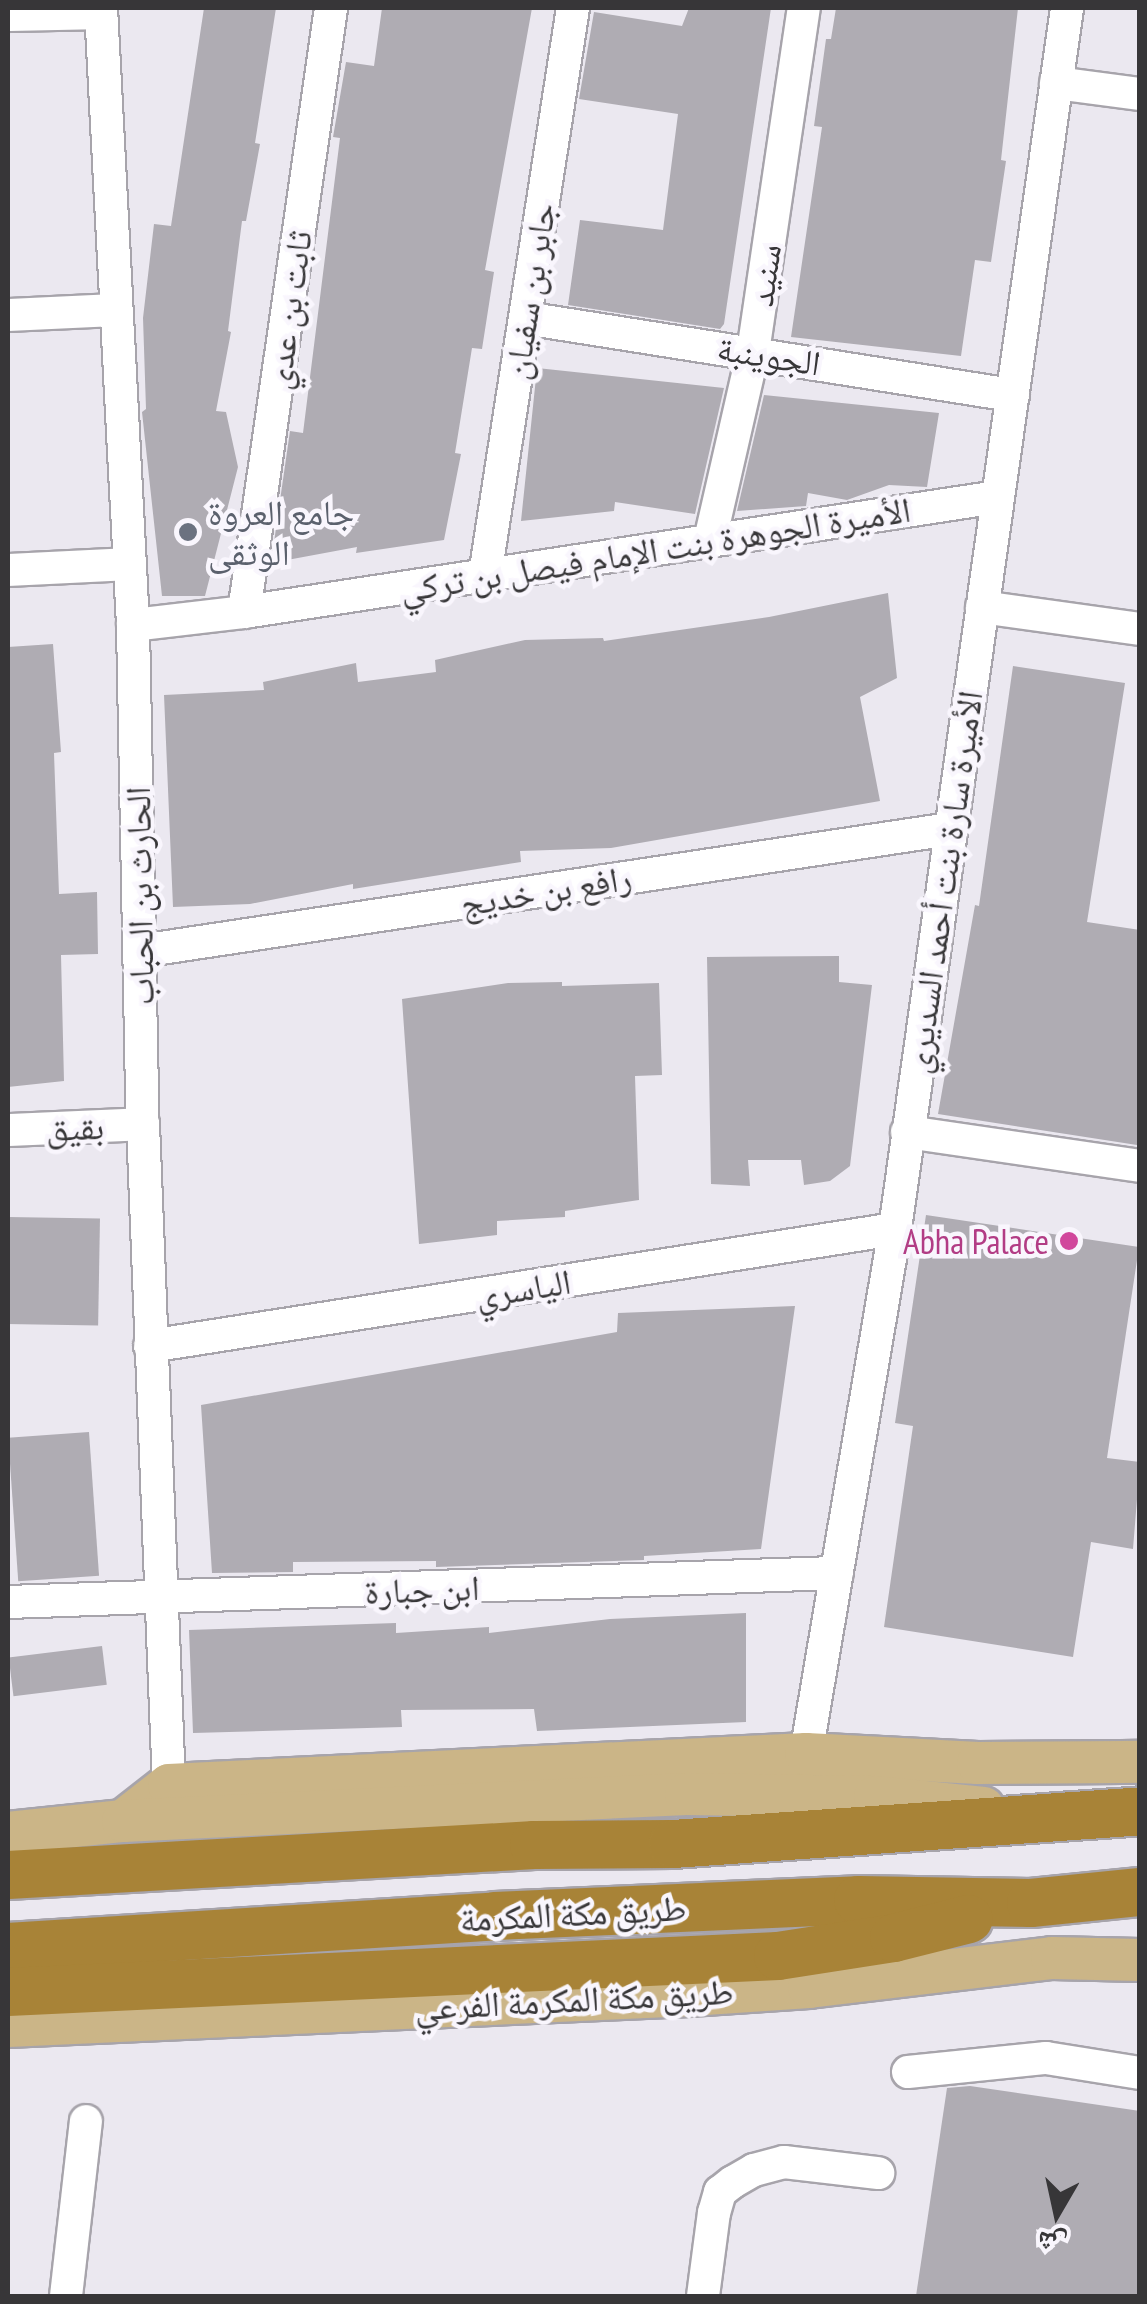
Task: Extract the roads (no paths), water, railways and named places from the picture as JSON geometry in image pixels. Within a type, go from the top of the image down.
[{"type":"highway","name":"طريق مكة المكرمة","points":[[8,1875],[534,1846],[674,1844],[1140,1811]]},
{"type":"highway","name":"طريق مكة المكرمة","points":[[8,1947],[495,1916],[839,1901],[1032,1903],[1140,1892]]},
{"type":"highway","points":[[8,1992],[308,1976],[634,1966],[778,1956],[894,1938],[1032,1903]]},
{"type":"main road","points":[[122,1821],[169,1785],[806,1754],[978,1762],[1140,1762]]},
{"type":"main road","points":[[8,1832],[122,1821],[686,1794],[875,1797],[1063,1816]]},
{"type":"main road","name":"طريق مكة المكرمة الفرعي","points":[[8,2026],[690,1995],[809,1987],[1052,1958],[1140,1960]]},
{"type":"street","name":"ثابت بن عدي","points":[[244,612],[331,8]]},
{"type":"street","name":"جابر بن سفيان","points":[[486,575],[572,8]]},
{"type":"street","name":"سنيد","points":[[710,540],[753,352],[804,8]]},
{"type":"street","name":"الأميرة سارة بنت أحمد السديري","points":[[806,1754],[896,1229],[1067,8]]},
{"type":"street","points":[[8,15],[101,10]]},
{"type":"street","name":"الحارث بن الحباب","points":[[101,10],[134,624],[143,1124],[169,1785]]},
{"type":"street","points":[[1056,83],[1140,94]]},
{"type":"street","points":[[8,315],[115,310]]},
{"type":"street","name":"الجوينبة","points":[[525,318],[1013,394]]},
{"type":"street","name":"الأميرة الجوهرة بنت الإمام فيصل بن تركي","points":[[134,624],[244,612],[998,497]]},
{"type":"street","points":[[8,570],[130,564]]},
{"type":"street","points":[[982,607],[1140,629]]},
{"type":"street","name":"رافع بن خديج","points":[[142,951],[950,829]]},
{"type":"street","name":"بقيق","points":[[8,1130],[143,1124]]},
{"type":"street","points":[[907,1132],[1140,1166]]},
{"type":"street","name":"الياسري","points":[[150,1346],[896,1229]]},
{"type":"street","name":"ابن جبارة","points":[[8,1602],[836,1573]]},
{"type":"street","points":[[908,2072],[1046,2058],[1140,2073]]},
{"type":"street","points":[[66,2296],[86,2121]]},
{"type":"street","points":[[703,2296],[714,2213],[720,2192],[733,2182],[754,2170],[784,2162],[878,2174]]},
{"type":"place","name":"جامع العروة الوثقى","points":[[188,532]]},
{"type":"place","name":"Abha Palace","points":[[1069,1241]]}]
